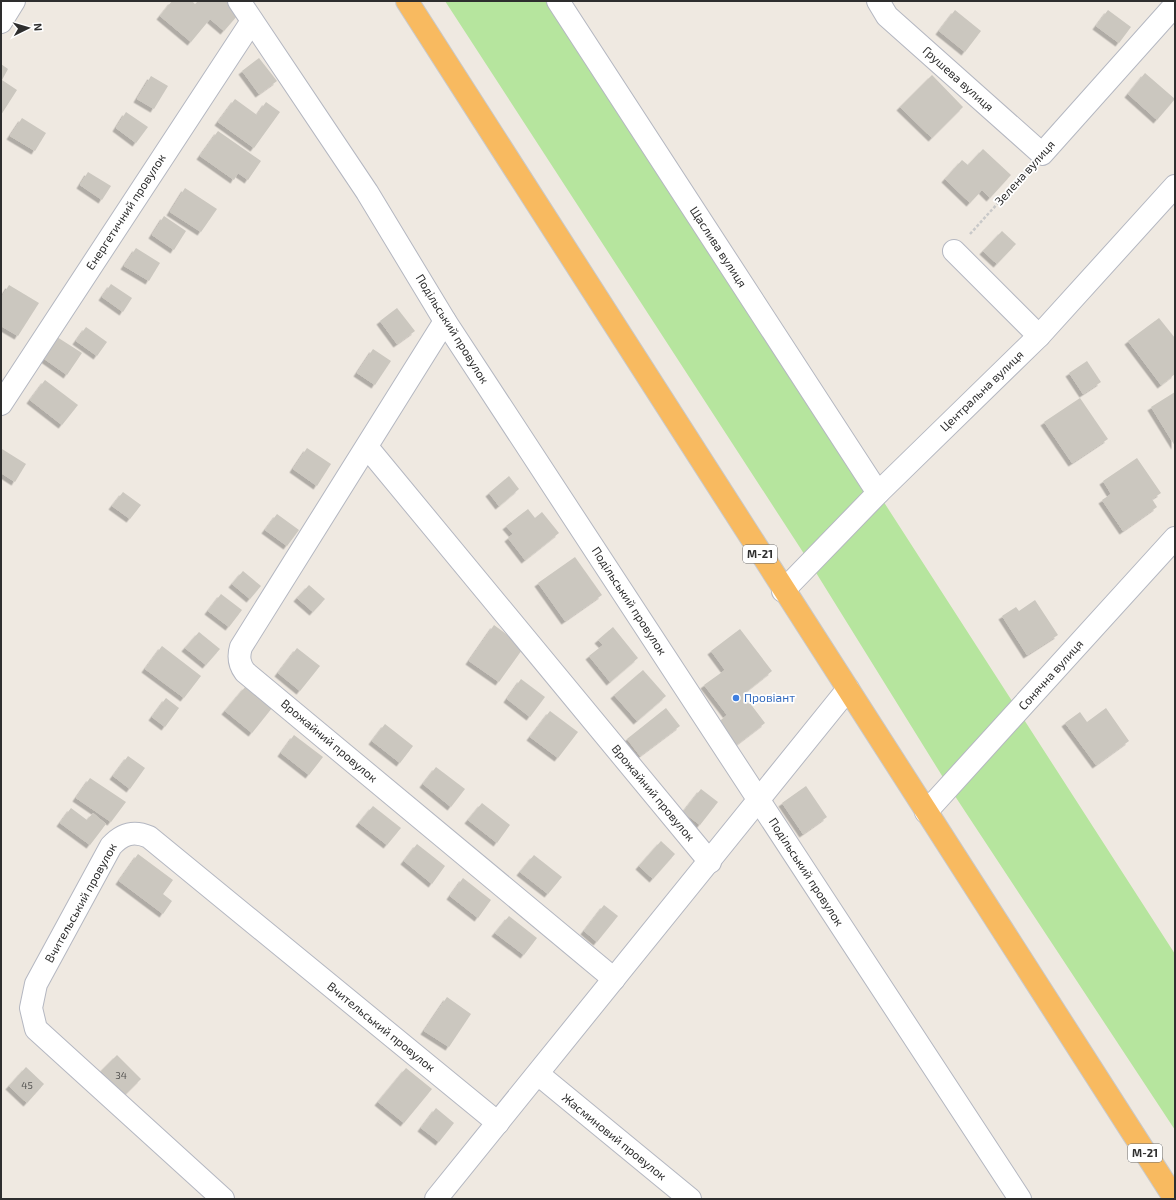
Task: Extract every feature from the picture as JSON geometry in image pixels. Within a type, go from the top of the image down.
[{"type":"highway","name":"М-21","points":[[407,1],[783,591],[1174,1193]]},
{"type":"street","points":[[1,22],[14,1]]},
{"type":"street","name":"Подільський провулок","points":[[239,1],[367,192],[445,321],[1020,1199]]},
{"type":"street","name":"Щаслива вулиця","points":[[558,1],[878,493]]},
{"type":"street","name":"Грушева вулиця","points":[[878,1],[887,16],[1042,154]]},
{"type":"street","name":"Зелена вулиця","points":[[1042,154],[1175,5]]},
{"type":"street","name":"Енергетичний провулок","points":[[1,404],[252,21]]},
{"type":"street","name":"Центральна вулиця","points":[[783,591],[878,493],[1039,336],[1175,186]]},
{"type":"street","points":[[954,251],[1039,336]]},
{"type":"street","name":"Врожайний провулок","points":[[445,321],[241,647],[239,654],[242,667],[614,979]]},
{"type":"street","name":"Врожайний провулок","points":[[367,447],[710,862]]},
{"type":"street","name":"Сонячна вулиця","points":[[926,812],[1175,538]]},
{"type":"street","points":[[436,1199],[760,801],[848,689]]},
{"type":"street","name":"Вчительський провулок","points":[[223,1199],[36,1029],[32,1008],[36,984],[111,846],[126,834],[135,833],[149,837],[498,1123]]},
{"type":"street","name":"Жасминовий провулок","points":[[538,1074],[690,1199]]},
{"type":"path","name":"Зелена вулиця","points":[[954,251],[1042,154]]},
{"type":"green space","points":[[445,1],[558,1],[878,493],[1175,954],[1175,1130],[949,787],[810,563]]},
{"type":"building","points":[[172,1],[192,1],[195,4],[198,1],[233,1],[243,9],[224,31],[210,19],[191,42],[160,16]]},
{"type":"building","points":[[955,10],[981,31],[965,52],[939,31]]},
{"type":"building","points":[[1108,10],[1131,27],[1119,43],[1096,26]]},
{"type":"building","points":[[259,58],[277,81],[259,94],[242,71]]},
{"type":"building","points":[[1,64],[8,69],[2,80],[17,90],[1,115]]},
{"type":"building","points":[[1145,73],[1175,99],[1157,120],[1128,94]]},
{"type":"building","points":[[932,75],[963,107],[932,138],[900,107]]},
{"type":"building","points":[[151,76],[168,86],[154,109],[137,99]]},
{"type":"building","points":[[235,99],[257,115],[266,102],[280,112],[254,148],[218,122]]},
{"type":"building","points":[[126,112],[148,127],[136,143],[116,128]]},
{"type":"building","points":[[22,118],[46,133],[35,151],[10,136]]},
{"type":"building","points":[[218,131],[261,161],[248,180],[238,173],[234,180],[200,156]]},
{"type":"building","points":[[983,149],[1011,175],[990,198],[982,190],[970,203],[945,179],[962,160],[968,165]]},
{"type":"building","points":[[88,172],[111,186],[102,200],[80,185]]},
{"type":"building","points":[[185,188],[217,209],[201,232],[170,212]]},
{"type":"building","points":[[164,216],[186,231],[174,250],[152,235]]},
{"type":"building","points":[[1002,231],[1016,244],[997,264],[983,251]]},
{"type":"building","points":[[136,248],[160,263],[149,281],[124,266]]},
{"type":"building","points":[[111,284],[132,298],[123,312],[102,297]]},
{"type":"building","points":[[9,285],[39,303],[18,336],[1,326],[1,298]]},
{"type":"building","points":[[397,308],[415,331],[397,344],[380,321]]},
{"type":"building","points":[[1159,318],[1175,338],[1175,374],[1161,385],[1128,341]]},
{"type":"building","points":[[86,327],[107,342],[97,356],[76,341]]},
{"type":"building","points":[[57,337],[82,353],[67,375],[43,358]]},
{"type":"building","points":[[373,349],[391,361],[375,385],[357,373]]},
{"type":"building","points":[[1087,361],[1101,382],[1083,394],[1069,373]]},
{"type":"building","points":[[45,380],[78,405],[62,425],[30,400]]},
{"type":"building","points":[[1175,392],[1175,446],[1151,407]]},
{"type":"building","points":[[1080,398],[1108,439],[1072,463],[1044,422]]},
{"type":"building","points":[[307,448],[331,464],[317,486],[293,469]]},
{"type":"building","points":[[2,449],[26,464],[15,482],[1,473]]},
{"type":"building","points":[[1137,458],[1161,493],[1152,499],[1157,507],[1123,531],[1102,500],[1111,494],[1103,481]]},
{"type":"building","points":[[509,476],[519,489],[499,506],[489,493]]},
{"type":"building","points":[[123,492],[141,505],[130,519],[112,506]]},
{"type":"building","points":[[528,509],[535,518],[542,512],[559,533],[525,560],[508,538],[513,534],[506,526]]},
{"type":"building","points":[[277,514],[299,530],[287,546],[265,530]]},
{"type":"building","points":[[575,557],[602,595],[565,621],[538,583]]},
{"type":"building","points":[[243,571],[261,586],[250,599],[232,584]]},
{"type":"building","points":[[309,585],[325,599],[313,612],[297,598]]},
{"type":"building","points":[[221,594],[242,610],[229,627],[208,611]]},
{"type":"building","points":[[1035,600],[1058,635],[1027,655],[1002,616],[1016,607],[1019,611]]},
{"type":"building","points":[[494,625],[524,647],[499,682],[469,661]]},
{"type":"building","points":[[613,627],[638,658],[610,682],[589,656],[603,645],[598,640]]},
{"type":"building","points":[[740,629],[772,671],[743,694],[765,723],[731,749],[714,726],[727,715],[704,685],[725,670],[711,651]]},
{"type":"building","points":[[199,632],[220,649],[206,665],[185,648]]},
{"type":"building","points":[[162,646],[201,676],[184,698],[145,669]]},
{"type":"building","points":[[297,648],[320,666],[300,691],[278,673]]},
{"type":"building","points":[[643,670],[666,696],[637,721],[614,695]]},
{"type":"building","points":[[521,679],[545,697],[530,717],[507,699]]},
{"type":"building","points":[[246,686],[272,708],[252,733],[225,711]]},
{"type":"building","points":[[166,698],[179,708],[165,727],[152,717]]},
{"type":"building","points":[[666,708],[680,726],[640,756],[627,739]]},
{"type":"building","points":[[1106,708],[1129,741],[1096,765],[1065,723],[1080,712],[1087,722]]},
{"type":"building","points":[[550,711],[578,732],[558,758],[530,737]]},
{"type":"building","points":[[385,724],[413,746],[400,763],[372,741]]},
{"type":"building","points":[[294,735],[323,757],[309,775],[281,753]]},
{"type":"building","points":[[128,756],[145,768],[130,789],[113,776]]},
{"type":"building","points":[[436,767],[465,789],[451,807],[423,784]]},
{"type":"building","points":[[90,778],[126,802],[111,822],[76,798]]},
{"type":"building","points":[[806,786],[827,817],[803,834],[782,803]]},
{"type":"building","points":[[701,789],[718,802],[700,825],[683,812]]},
{"type":"building","points":[[482,803],[510,825],[497,843],[468,820]]},
{"type":"building","points":[[373,806],[401,828],[387,845],[359,823]]},
{"type":"building","points":[[71,808],[87,820],[93,813],[106,824],[90,845],[60,823]]},
{"type":"building","points":[[661,841],[675,854],[653,879],[639,866]]},
{"type":"building","points":[[417,844],[445,866],[432,884],[404,861]]},
{"type":"building","points":[[138,854],[173,880],[163,894],[172,901],[163,914],[119,881]]},
{"type":"building","points":[[534,855],[562,877],[548,894],[520,872]]},
{"type":"building","points":[[463,878],[491,900],[478,918],[450,896]]},
{"type":"building","points":[[604,905],[618,916],[597,942],[584,931]]},
{"type":"building","points":[[509,916],[537,938],[524,955],[495,933]]},
{"type":"building","points":[[447,997],[471,1014],[449,1047],[424,1031]]},
{"type":"building","points":[[117,1055],[141,1079],[125,1095],[101,1071]]},
{"type":"building","points":[[26,1067],[44,1084],[27,1103],[9,1086]]},
{"type":"building","points":[[406,1068],[432,1089],[404,1123],[378,1102]]},
{"type":"building","points":[[436,1108],[454,1123],[439,1142],[421,1128]]},
{"type":"place","name":"Провіант","points":[[736,698]]}]
